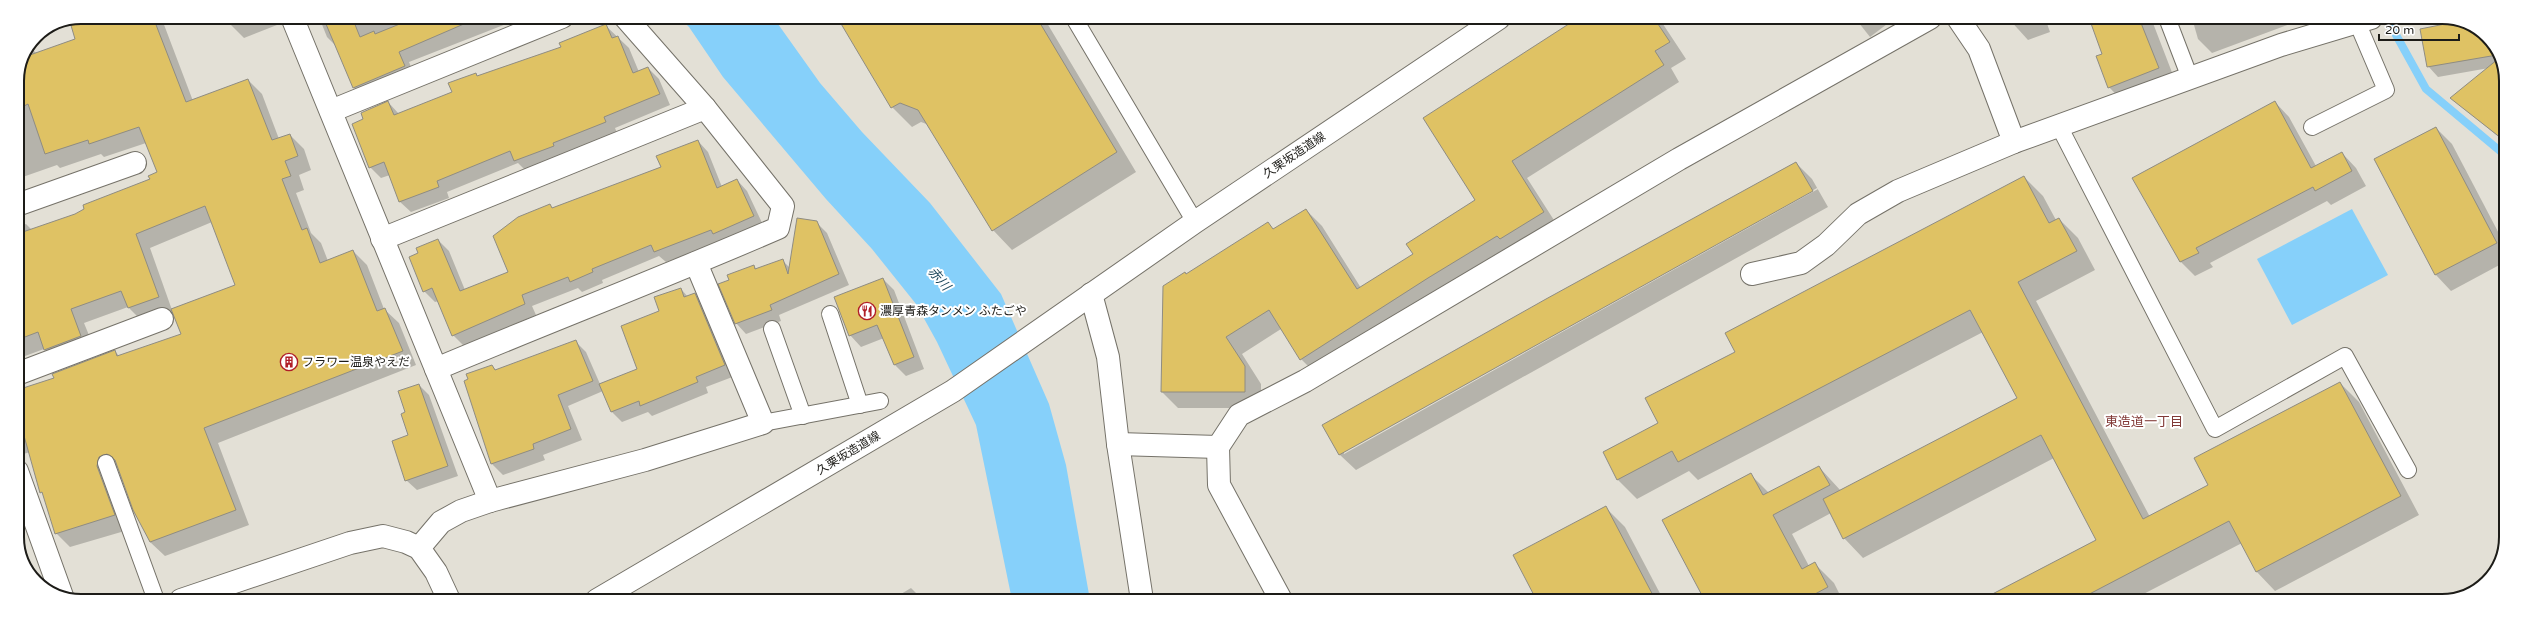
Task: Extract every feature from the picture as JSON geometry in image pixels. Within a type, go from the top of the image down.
[{"type":"street","points":[[295,24],[490,501]]},
{"type":"street","points":[[330,111],[545,24]]},
{"type":"street","points":[[436,369],[778,228],[783,206],[705,108],[632,24]]},
{"type":"street","name":"久栗坂造道線","points":[[607,594],[953,391],[1195,222],[1490,24]]},
{"type":"street","points":[[1278,594],[1219,485],[1218,447],[1239,415],[1305,381],[1679,159],[1919,24]]},
{"type":"street","points":[[1962,24],[1979,49],[2014,142]]},
{"type":"street","points":[[1752,274],[1801,263],[1826,244],[1858,214],[1898,191],[2014,142],[2281,45],[2351,24]]},
{"type":"street","points":[[382,239],[705,108]]},
{"type":"street","points":[[24,203],[135,163]]},
{"type":"street","points":[[419,548],[441,522],[451,515],[490,501],[645,460],[762,423],[696,263]]},
{"type":"street","points":[[1091,294],[1108,357],[1118,444],[1141,594]]},
{"type":"street","points":[[24,371],[162,320]]},
{"type":"street","points":[[1118,444],[1218,447]]},
{"type":"street","points":[[24,490],[60,589]]},
{"type":"street","points":[[199,594],[370,538],[383,536],[395,538],[419,548],[436,572],[445,594]]},
{"type":"lane","points":[[1078,24],[1195,222]]},
{"type":"lane","points":[[2169,24],[2190,78]]},
{"type":"lane","points":[[2312,127],[2386,90],[2365,24]]},
{"type":"lane","points":[[2059,126],[2214,429],[2345,356],[2408,470]]},
{"type":"lane","points":[[830,314],[860,405]]},
{"type":"lane","points":[[772,329],[802,416]]},
{"type":"lane","points":[[762,423],[880,401]]},
{"type":"lane","points":[[106,463],[154,594]]},
{"type":"water","name":"赤川","points":[[686,24],[778,24],[820,83],[862,132],[930,203],[1001,294],[1049,404],[1066,465],[1089,594],[1011,594],[976,425],[937,342],[916,304],[872,249],[826,199],[723,77]]},
{"type":"water","points":[[2352,209],[2388,275],[2292,325],[2257,259]]},
{"type":"building","points":[[156,24],[186,102],[248,79],[272,140],[290,134],[298,156],[285,161],[291,176],[282,179],[302,230],[307,228],[320,263],[353,250],[377,311],[385,308],[403,351],[204,428],[236,510],[150,542],[133,510],[115,460],[107,454],[99,457],[97,466],[115,515],[55,534],[42,492],[40,493],[24,436],[24,388],[54,378],[52,374],[115,350],[117,356],[181,334],[171,309],[235,285],[205,206],[136,234],[159,297],[128,308],[121,291],[71,309],[81,336],[44,350],[38,332],[24,337],[24,232],[75,214],[84,209],[83,205],[150,179],[148,176],[157,172],[139,127],[89,144],[88,140],[45,154],[28,104],[24,106],[25,70],[31,55],[75,39],[71,25]]},
{"type":"building","points":[[326,24],[355,24],[360,37],[374,31],[375,34],[400,24],[464,24],[399,52],[405,66],[353,88]]},
{"type":"building","points":[[606,24],[612,38],[618,36],[633,73],[648,67],[660,94],[604,117],[606,122],[553,143],[554,146],[514,161],[510,151],[437,181],[439,187],[399,202],[384,162],[369,168],[352,124],[363,119],[361,113],[388,101],[394,115],[452,92],[448,83],[476,73],[477,76],[561,47],[559,43]]},
{"type":"building","points":[[841,24],[1041,24],[1117,152],[992,231],[918,110],[900,103],[891,108]]},
{"type":"building","points":[[1569,24],[1658,24],[1670,42],[1655,51],[1664,65],[1512,161],[1544,212],[1500,239],[1497,236],[1428,278],[1300,360],[1269,310],[1226,337],[1245,366],[1245,392],[1161,392],[1163,286],[1185,272],[1186,274],[1268,222],[1273,229],[1306,209],[1357,289],[1413,254],[1406,244],[1475,200],[1423,118]]},
{"type":"building","points":[[2091,24],[2141,24],[2159,68],[2108,88],[2096,56],[2102,54]]},
{"type":"building","points":[[2444,24],[2460,27],[2480,38],[2493,56],[2427,67],[2420,29]]},
{"type":"building","points":[[2496,61],[2499,77],[2499,136],[2450,98]]},
{"type":"building","points":[[2275,101],[2311,168],[2342,152],[2352,171],[2315,191],[2313,187],[2196,248],[2199,253],[2180,262],[2132,178]]},
{"type":"building","points":[[2436,127],[2497,243],[2435,275],[2374,159]]},
{"type":"building","points":[[698,140],[717,188],[737,179],[754,216],[713,234],[711,230],[654,252],[651,245],[592,269],[593,272],[570,282],[568,277],[522,295],[525,304],[452,336],[432,288],[423,292],[409,257],[418,253],[416,248],[438,239],[460,291],[508,272],[493,236],[518,217],[550,204],[552,208],[661,167],[656,156]]},
{"type":"building","points":[[1796,162],[1813,191],[1339,455],[1322,425],[1546,299]]},
{"type":"building","points":[[2024,176],[2049,223],[2059,218],[2077,251],[2018,282],[2143,519],[2208,485],[2194,458],[2340,382],[2401,496],[2256,572],[2229,521],[2089,594],[1992,594],[2096,540],[2041,435],[1843,539],[1823,499],[2017,398],[1970,310],[1678,462],[1672,451],[1617,480],[1603,452],[1658,423],[1645,398],[1735,352],[1725,333]]},
{"type":"building","points":[[797,218],[817,221],[839,274],[770,305],[772,310],[735,324],[718,284],[729,280],[727,275],[754,265],[755,269],[783,259],[788,274]]},
{"type":"building","name":"濃厚青森タンメン ふたごや","points":[[883,278],[914,357],[894,365],[877,325],[849,336],[834,297]]},
{"type":"building","points":[[681,288],[684,297],[695,293],[725,365],[696,377],[698,382],[640,406],[639,401],[611,412],[599,384],[637,369],[621,326],[659,311],[654,297]]},
{"type":"building","points":[[576,340],[593,381],[558,395],[571,429],[533,444],[534,449],[491,464],[464,381],[468,379],[466,374],[492,365],[495,370]]},
{"type":"building","points":[[419,384],[448,466],[405,481],[392,441],[408,435],[401,414],[405,412],[398,391]]},
{"type":"building","points":[[1819,466],[1830,485],[1773,515],[1802,569],[1815,562],[1828,587],[1815,594],[1701,594],[1662,520],[1751,473],[1763,495]]},
{"type":"building","points":[[1606,506],[1652,594],[1533,594],[1513,555]]},
{"type":"waterway","points":[[2390,24],[2426,89],[2499,150]]},
{"type":"place","name":"濃厚青森タンメン ふたごや","points":[[867,311]]},
{"type":"place","name":"フラワー温泉やえだ","points":[[289,362]]},
{"type":"district","name":"東造道一丁目","points":[[2144,422]]}]
